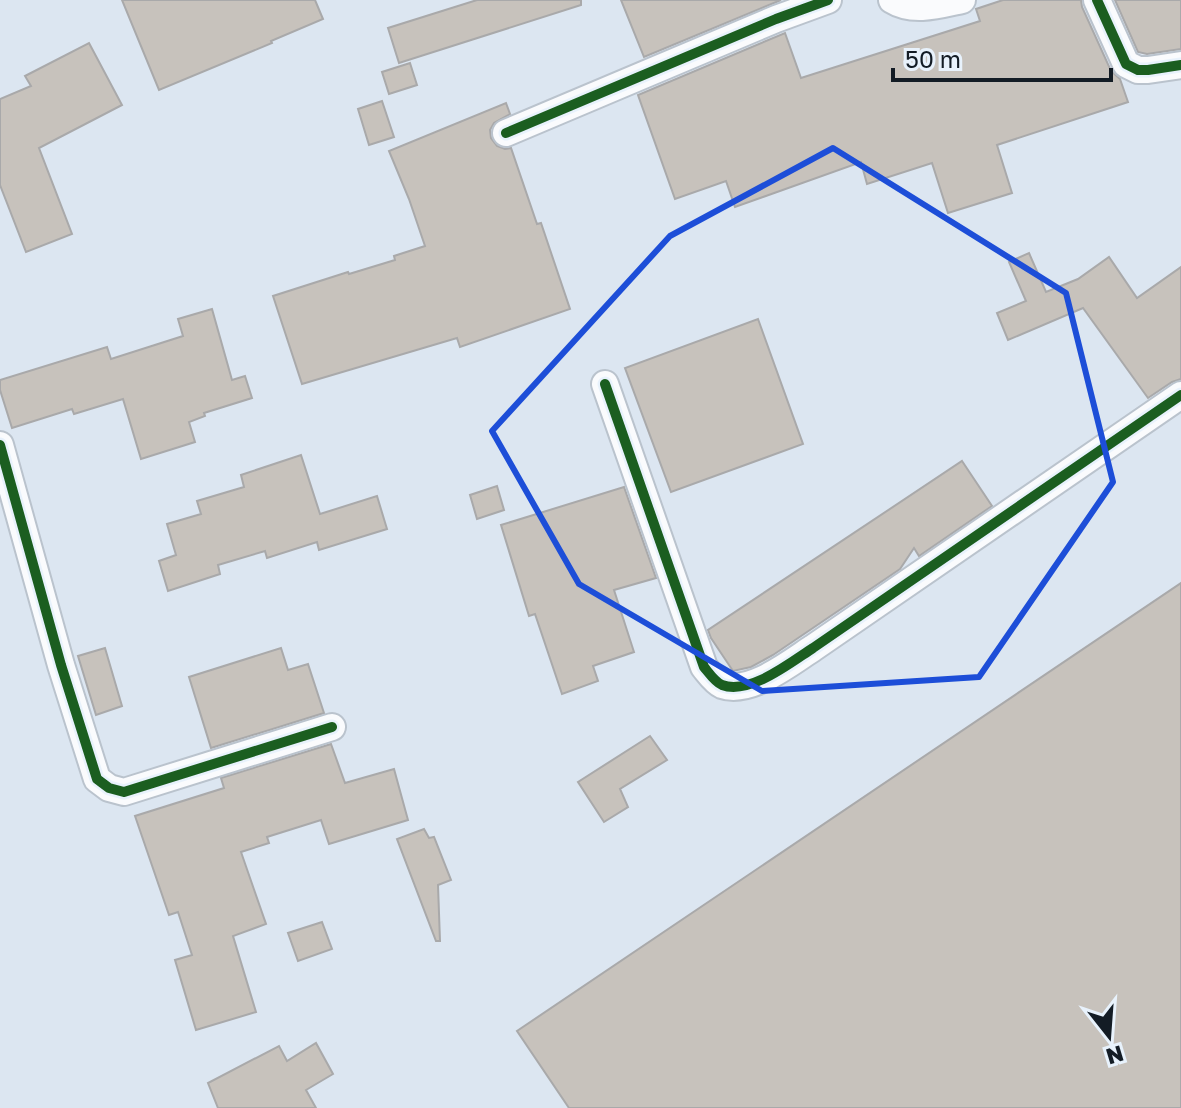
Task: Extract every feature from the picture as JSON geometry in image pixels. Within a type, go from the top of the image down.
[{"type":"street","points":[[506,133],[828,0]]},
{"type":"street","points":[[892,0],[905,6],[919,7],[962,0]]},
{"type":"street","points":[[1097,0],[1126,64],[1138,70],[1181,65]]},
{"type":"street","points":[[605,384],[704,667],[719,684],[737,687],[763,679],[813,648],[1181,395]]},
{"type":"street","points":[[0,445],[61,665],[97,779],[109,788],[124,792],[332,727]]},
{"type":"highlighted area","points":[[833,148],[1066,293],[1113,482],[979,677],[762,691],[579,584],[492,431],[670,236]]},
{"type":"building","points":[[122,0],[315,0],[323,19],[159,90]]},
{"type":"building","points":[[477,0],[581,0],[581,5],[399,63],[388,28]]},
{"type":"building","points":[[621,0],[781,0],[644,57]]},
{"type":"building","points":[[1003,0],[1081,0],[1111,71],[1120,79],[1128,102],[997,145],[1012,193],[948,213],[932,163],[867,184],[861,162],[735,207],[726,181],[675,199],[638,95],[785,33],[801,78],[980,21],[976,9]]},
{"type":"building","points":[[1115,0],[1181,0],[1181,49],[1147,54],[1138,52]]},
{"type":"building","points":[[89,43],[122,105],[39,148],[72,234],[26,252],[0,185],[0,99],[31,86],[25,76]]},
{"type":"building","points":[[410,63],[417,85],[389,94],[382,72]]},
{"type":"building","points":[[382,101],[394,137],[369,145],[358,109]]},
{"type":"building","points":[[506,103],[510,114],[494,123],[490,130],[491,138],[497,146],[511,148],[570,309],[460,347],[457,338],[302,384],[273,296],[395,260],[394,256],[425,246],[389,151]]},
{"type":"building","points":[[1029,253],[1046,292],[1078,279],[1109,257],[1137,298],[1181,267],[1181,379],[1148,398],[1083,308],[1008,340],[997,313],[1026,301],[1009,262]]},
{"type":"building","points":[[212,309],[232,380],[245,376],[252,398],[204,413],[205,416],[189,422],[195,442],[141,459],[123,399],[74,414],[72,409],[12,428],[0,390],[0,380],[107,347],[111,359],[183,336],[178,319]]},
{"type":"building","points":[[758,319],[803,444],[671,492],[625,368]]},
{"type":"building","points":[[301,455],[320,514],[377,496],[387,529],[319,550],[317,542],[267,558],[265,551],[218,565],[220,574],[168,591],[159,561],[176,555],[167,524],[201,514],[197,501],[244,487],[241,475]]},
{"type":"building","points":[[962,461],[992,506],[919,556],[914,548],[900,569],[773,655],[751,667],[733,671],[708,630]]},
{"type":"building","points":[[497,486],[504,510],[477,519],[470,495]]},
{"type":"building","points":[[624,487],[656,578],[614,590],[634,652],[593,666],[598,681],[562,694],[535,614],[529,616],[501,525]]},
{"type":"building","points":[[1181,583],[1181,1108],[569,1108],[517,1031]]},
{"type":"building","points":[[105,648],[122,706],[96,715],[78,656]]},
{"type":"building","points":[[281,648],[288,670],[308,664],[324,713],[211,748],[189,677]]},
{"type":"building","points":[[650,736],[667,760],[620,789],[628,807],[604,822],[578,782]]},
{"type":"building","points":[[331,744],[345,783],[394,769],[408,820],[329,844],[321,820],[267,837],[269,843],[241,852],[266,924],[233,936],[256,1012],[196,1030],[175,960],[192,955],[178,912],[169,915],[135,816],[224,788],[221,778]]},
{"type":"building","points":[[424,829],[429,838],[434,837],[451,880],[438,885],[440,941],[436,941],[397,839]]},
{"type":"building","points":[[322,922],[332,949],[298,961],[288,933]]},
{"type":"building","points":[[316,1043],[333,1074],[306,1090],[316,1108],[218,1108],[208,1083],[279,1046],[287,1061]]},
{"type":"cycle path","points":[[506,133],[828,0]]},
{"type":"cycle path","points":[[1097,0],[1126,64],[1138,70],[1181,65]]},
{"type":"cycle path","points":[[605,384],[704,667],[719,684],[733,687],[757,682],[793,662],[1181,395]]},
{"type":"cycle path","points":[[0,445],[61,665],[97,779],[109,788],[124,792],[332,727]]}]
